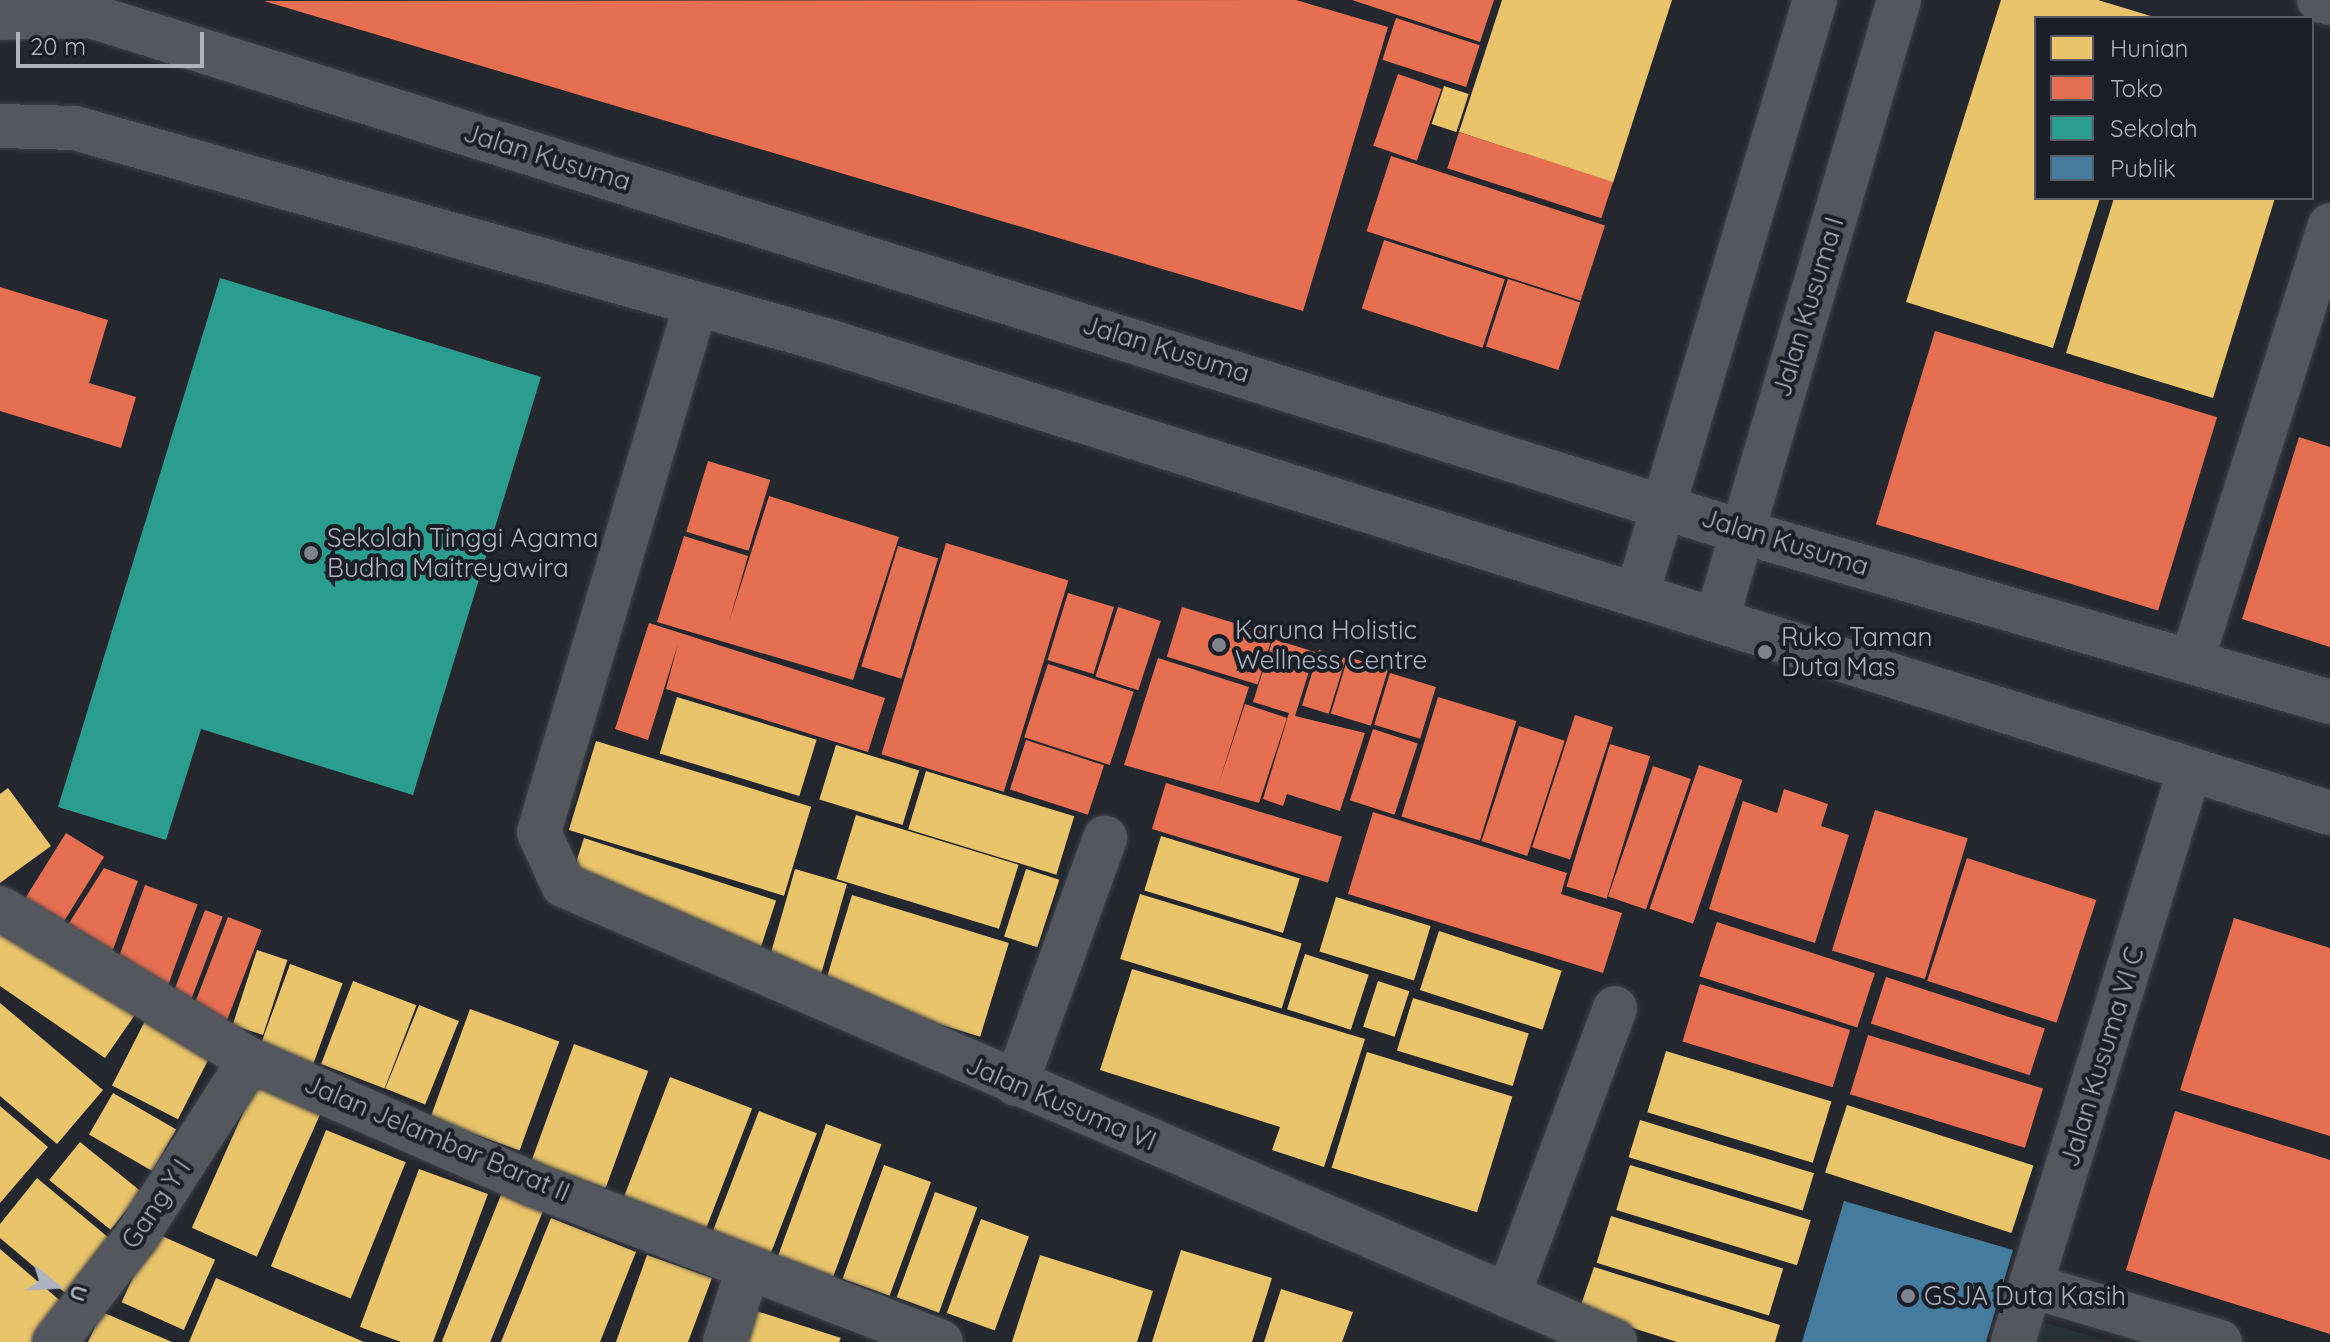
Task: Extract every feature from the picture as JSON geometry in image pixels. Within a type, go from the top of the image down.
[{"type":"street","points":[[1638,591],[1815,0]]},
{"type":"street","name":"Jalan Kusuma I","points":[[1718,615],[1899,0]]},
{"type":"street","points":[[2319,0],[2330,3]]},
{"type":"street","name":"Jalan Kusuma","points":[[0,18],[91,16],[1665,504],[1743,532],[2330,702]]},
{"type":"street","points":[[0,126],[75,128],[696,304],[1718,615],[2189,772],[2330,813]]},
{"type":"street","points":[[2192,660],[2330,225]]},
{"type":"street","name":"Jalan Kusuma VI","points":[[696,304],[539,832],[563,885],[584,898],[1615,1342]]},
{"type":"street","name":"Jalan Kusuma VI C","points":[[2013,1342],[2189,772]]},
{"type":"street","points":[[1016,1084],[1105,838]]},
{"type":"street","name":"Jalan Jelambar Barat II","points":[[0,908],[250,1060],[747,1271],[941,1342]]},
{"type":"street","points":[[1508,1296],[1615,1008]]},
{"type":"street","name":"Gang Y I","points":[[55,1342],[136,1237],[250,1060]]},
{"type":"street","points":[[725,1342],[747,1271]]},
{"type":"street","points":[[2031,1286],[2220,1342]]},
{"type":"shaded area","points":[[2036,1320],[2111,1342],[2029,1342]]},
{"type":"building: Hunian","points":[[1502,0],[1672,0],[1613,183],[1459,132]]},
{"type":"building: Hunian","points":[[2001,0],[2098,0],[2151,16],[2034,16],[2034,200],[2099,200],[2053,348],[1906,302]]},
{"type":"building: Hunian","points":[[1444,86],[1469,94],[1456,132],[1432,124]]},
{"type":"building: Hunian","points":[[2113,200],[2274,200],[2213,398],[2066,353]]},
{"type":"building: Hunian","points":[[677,697],[817,740],[799,796],[660,753]]},
{"type":"building: Hunian","points":[[596,741],[811,807],[784,896],[569,830]]},
{"type":"building: Hunian","points":[[836,745],[919,770],[903,825],[819,800]]},
{"type":"building: Hunian","points":[[926,771],[1074,816],[1056,875],[908,829]]},
{"type":"building: Hunian","points":[[8,788],[51,846],[0,883],[0,794]]},
{"type":"building: Hunian","points":[[856,815],[1019,865],[999,929],[836,879]]},
{"type":"building: Hunian","points":[[1161,836],[1300,878],[1283,933],[1144,891]]},
{"type":"building: Hunian","points":[[584,838],[776,900],[760,950],[568,887]]},
{"type":"building: Hunian","points":[[795,869],[847,884],[819,981],[767,966]]},
{"type":"building: Hunian","points":[[1026,869],[1059,880],[1037,947],[1004,937]]},
{"type":"building: Hunian","points":[[1140,894],[1302,943],[1282,1008],[1120,959]]},
{"type":"building: Hunian","points":[[852,895],[1009,943],[980,1037],[823,989]]},
{"type":"building: Hunian","points":[[1336,897],[1431,926],[1414,980],[1319,952]]},
{"type":"building: Hunian","points":[[0,924],[139,1009],[105,1058],[0,986]]},
{"type":"building: Hunian","points":[[1439,931],[1562,971],[1543,1030],[1420,990]]},
{"type":"building: Hunian","points":[[257,950],[287,960],[263,1035],[233,1025]]},
{"type":"building: Hunian","points":[[1305,954],[1369,975],[1351,1030],[1287,1009]]},
{"type":"building: Hunian","points":[[290,964],[343,983],[311,1069],[259,1050]]},
{"type":"building: Hunian","points":[[1132,969],[1365,1039],[1324,1167],[1272,1150],[1280,1127],[1100,1070]]},
{"type":"building: Hunian","points":[[353,981],[416,1005],[385,1088],[321,1064]]},
{"type":"building: Hunian","points":[[1378,981],[1409,991],[1395,1037],[1363,1027]]},
{"type":"building: Hunian","points":[[1413,998],[1529,1033],[1513,1086],[1397,1051]]},
{"type":"building: Hunian","points":[[0,1003],[103,1090],[57,1144],[0,1096]]},
{"type":"building: Hunian","points":[[419,1005],[459,1021],[425,1105],[385,1088]]},
{"type":"building: Hunian","points":[[470,1009],[559,1041],[520,1150],[430,1118]]},
{"type":"building: Hunian","points":[[147,1017],[213,1051],[178,1119],[112,1086]]},
{"type":"building: Hunian","points":[[574,1044],[648,1071],[605,1188],[531,1161]]},
{"type":"building: Hunian","points":[[1666,1051],[1831,1102],[1813,1163],[1647,1112]]},
{"type":"building: Hunian","points":[[1367,1052],[1512,1096],[1477,1212],[1332,1168]]},
{"type":"building: Hunian","points":[[259,1077],[324,1106],[257,1257],[192,1228]]},
{"type":"building: Hunian","points":[[670,1077],[752,1109],[703,1236],[621,1204]]},
{"type":"building: Hunian","points":[[113,1093],[176,1130],[152,1171],[89,1135]]},
{"type":"building: Hunian","points":[[1847,1105],[2033,1166],[2011,1233],[1825,1173]]},
{"type":"building: Hunian","points":[[0,1106],[48,1147],[0,1203]]},
{"type":"building: Hunian","points":[[759,1111],[817,1133],[769,1258],[711,1236]]},
{"type":"building: Hunian","points":[[1640,1120],[1814,1173],[1803,1211],[1629,1157]]},
{"type":"building: Hunian","points":[[826,1124],[881,1144],[831,1282],[776,1262]]},
{"type":"building: Hunian","points":[[326,1130],[406,1162],[351,1299],[271,1266]]},
{"type":"building: Hunian","points":[[80,1142],[141,1192],[111,1230],[49,1180]]},
{"type":"building: Hunian","points":[[884,1165],[931,1182],[890,1296],[843,1279]]},
{"type":"building: Hunian","points":[[1630,1165],[1811,1220],[1797,1265],[1616,1210]]},
{"type":"building: Hunian","points":[[419,1169],[488,1194],[433,1342],[401,1342],[360,1327]]},
{"type":"building: Hunian","points":[[37,1178],[115,1243],[70,1297],[0,1238],[0,1224]]},
{"type":"building: Hunian","points":[[503,1190],[545,1207],[490,1342],[442,1341]]},
{"type":"building: Hunian","points":[[935,1192],[977,1207],[939,1313],[897,1297]]},
{"type":"building: Hunian","points":[[1611,1216],[1783,1269],[1769,1315],[1597,1263]]},
{"type":"building: Hunian","points":[[551,1218],[636,1252],[600,1342],[501,1342]]},
{"type":"building: Hunian","points":[[981,1219],[1029,1236],[995,1330],[947,1313]]},
{"type":"building: Hunian","points":[[153,1232],[215,1260],[184,1330],[122,1302]]},
{"type":"building: Hunian","points":[[0,1249],[64,1304],[32,1342],[0,1342]]},
{"type":"building: Hunian","points":[[1181,1250],[1272,1278],[1252,1342],[1152,1342]]},
{"type":"building: Hunian","points":[[647,1255],[712,1278],[688,1342],[616,1342]]},
{"type":"building: Hunian","points":[[1040,1255],[1153,1291],[1137,1342],[1012,1342]]},
{"type":"building: Hunian","points":[[1594,1267],[1780,1325],[1775,1342],[1677,1342],[1579,1311]]},
{"type":"building: Hunian","points":[[216,1278],[364,1342],[189,1342]]},
{"type":"building: Hunian","points":[[1281,1289],[1353,1312],[1342,1342],[1264,1342]]},
{"type":"building: Hunian","points":[[744,1307],[841,1338],[839,1342],[732,1342]]},
{"type":"building: Hunian","points":[[102,1312],[172,1342],[88,1342]]},
{"type":"building: Toko","points":[[1296,0],[1388,27],[1303,311],[264,1]]},
{"type":"building: Toko","points":[[1352,0],[1494,0],[1480,42]]},
{"type":"building: Toko","points":[[1396,18],[1480,45],[1466,87],[1382,60]]},
{"type":"building: Toko","points":[[1398,74],[1441,89],[1417,161],[1373,146]]},
{"type":"building: Toko","points":[[1459,132],[1613,182],[1601,218],[1447,168]]},
{"type":"building: Toko","points":[[1391,156],[1605,226],[1581,301],[1367,231]]},
{"type":"building: Toko","points":[[1384,240],[1505,279],[1483,348],[1362,308]]},
{"type":"building: Toko","points":[[1508,279],[1580,302],[1558,370],[1486,347]]},
{"type":"building: Toko","points":[[0,287],[108,320],[89,383],[136,397],[121,448],[0,411]]},
{"type":"building: Toko","points":[[1935,331],[2217,417],[2158,610],[1876,524]]},
{"type":"building: Toko","points":[[2299,437],[2330,447],[2330,647],[2242,619]]},
{"type":"building: Toko","points":[[708,461],[770,480],[749,551],[686,532]]},
{"type":"building: Toko","points":[[769,496],[899,537],[853,680],[657,622],[684,536],[748,556],[729,622]]},
{"type":"building: Toko","points":[[946,543],[1068,580],[1004,792],[881,754]]},
{"type":"building: Toko","points":[[898,546],[938,558],[901,679],[861,666]]},
{"type":"building: Toko","points":[[1068,593],[1114,607],[1093,674],[1048,660]]},
{"type":"building: Toko","points":[[1118,607],[1161,621],[1138,690],[1095,676]]},
{"type":"building: Toko","name":"Karuna Holistic Wellness Centre","points":[[1182,607],[1273,635],[1258,685],[1167,657]]},
{"type":"building: Toko","points":[[649,623],[885,698],[868,752],[666,689],[678,644],[648,740],[615,729]]},
{"type":"building: Toko","points":[[1273,639],[1315,652],[1295,716],[1365,733],[1340,811],[1287,794],[1283,806],[1263,799],[1289,713],[1253,702]]},
{"type":"building: Toko","points":[[1319,650],[1346,658],[1329,714],[1302,705]]},
{"type":"building: Toko","points":[[1348,657],[1388,669],[1371,726],[1331,713]]},
{"type":"building: Toko","points":[[1158,658],[1249,687],[1218,786],[1245,704],[1287,718],[1259,803],[1124,765]]},
{"type":"building: Toko","points":[[1048,664],[1134,692],[1110,765],[1024,737]]},
{"type":"building: Toko","points":[[1390,673],[1436,687],[1420,739],[1374,725]]},
{"type":"building: Toko","points":[[1438,697],[1516,721],[1480,841],[1401,817]]},
{"type":"building: Toko","points":[[1575,715],[1613,727],[1570,860],[1532,847]]},
{"type":"building: Toko","points":[[1519,726],[1565,741],[1527,856],[1482,841]]},
{"type":"building: Toko","points":[[1373,729],[1418,744],[1395,815],[1350,800]]},
{"type":"building: Toko","points":[[1026,740],[1104,765],[1088,815],[1010,789]]},
{"type":"building: Toko","points":[[1610,744],[1650,756],[1607,899],[1566,886]]},
{"type":"building: Toko","points":[[1699,765],[1742,780],[1693,924],[1650,909]]},
{"type":"building: Toko","points":[[1653,766],[1691,779],[1646,910],[1608,896]]},
{"type":"building: Toko","points":[[1166,783],[1342,837],[1328,883],[1152,829]]},
{"type":"building: Toko","points":[[1784,789],[1828,804],[1821,826],[1849,835],[1815,943],[1709,909],[1743,801],[1777,813]]},
{"type":"building: Toko","points":[[1875,810],[1968,838],[1925,979],[1832,951]]},
{"type":"building: Toko","points":[[1373,812],[1567,873],[1561,894],[1622,913],[1603,973],[1348,894]]},
{"type":"building: Toko","points":[[66,833],[104,857],[61,926],[23,903]]},
{"type":"building: Toko","points":[[1967,858],[2096,900],[2056,1023],[1927,981]]},
{"type":"building: Toko","points":[[104,868],[138,881],[111,955],[64,931]]},
{"type":"building: Toko","points":[[145,885],[198,904],[167,988],[115,969]]},
{"type":"building: Toko","points":[[205,910],[223,917],[189,1004],[172,997]]},
{"type":"building: Toko","points":[[228,917],[262,930],[224,1027],[191,1014]]},
{"type":"building: Toko","points":[[2234,918],[2330,948],[2330,1136],[2180,1090]]},
{"type":"building: Toko","points":[[1717,922],[1875,973],[1857,1028],[1699,976]]},
{"type":"building: Toko","points":[[1886,977],[2045,1029],[2030,1075],[1871,1024]]},
{"type":"building: Toko","points":[[1700,984],[1850,1030],[1833,1087],[1682,1041]]},
{"type":"building: Toko","points":[[1868,1035],[2043,1089],[2025,1148],[1850,1094]]},
{"type":"building: Toko","points":[[2175,1111],[2330,1160],[2330,1334],[2126,1270]]},
{"type":"building: Sekolah","name":"Sekolah Tinggi Agama Budha Maitreyawira","points":[[220,278],[541,377],[413,795],[201,729],[166,840],[58,807]]},
{"type":"building: Publik","name":"GSJA Duta Kasih","points":[[1844,1201],[2013,1250],[1986,1342],[1802,1342]]},
{"type":"place","name":"Sekolah Tinggi Agama Budha Maitreyawira","points":[[311,553]]},
{"type":"place","name":"Karuna Holistic Wellness Centre","points":[[1219,645]]},
{"type":"place","name":"Ruko Taman Duta Mas","points":[[1765,652]]},
{"type":"place","name":"GSJA Duta Kasih","points":[[1908,1296]]}]
